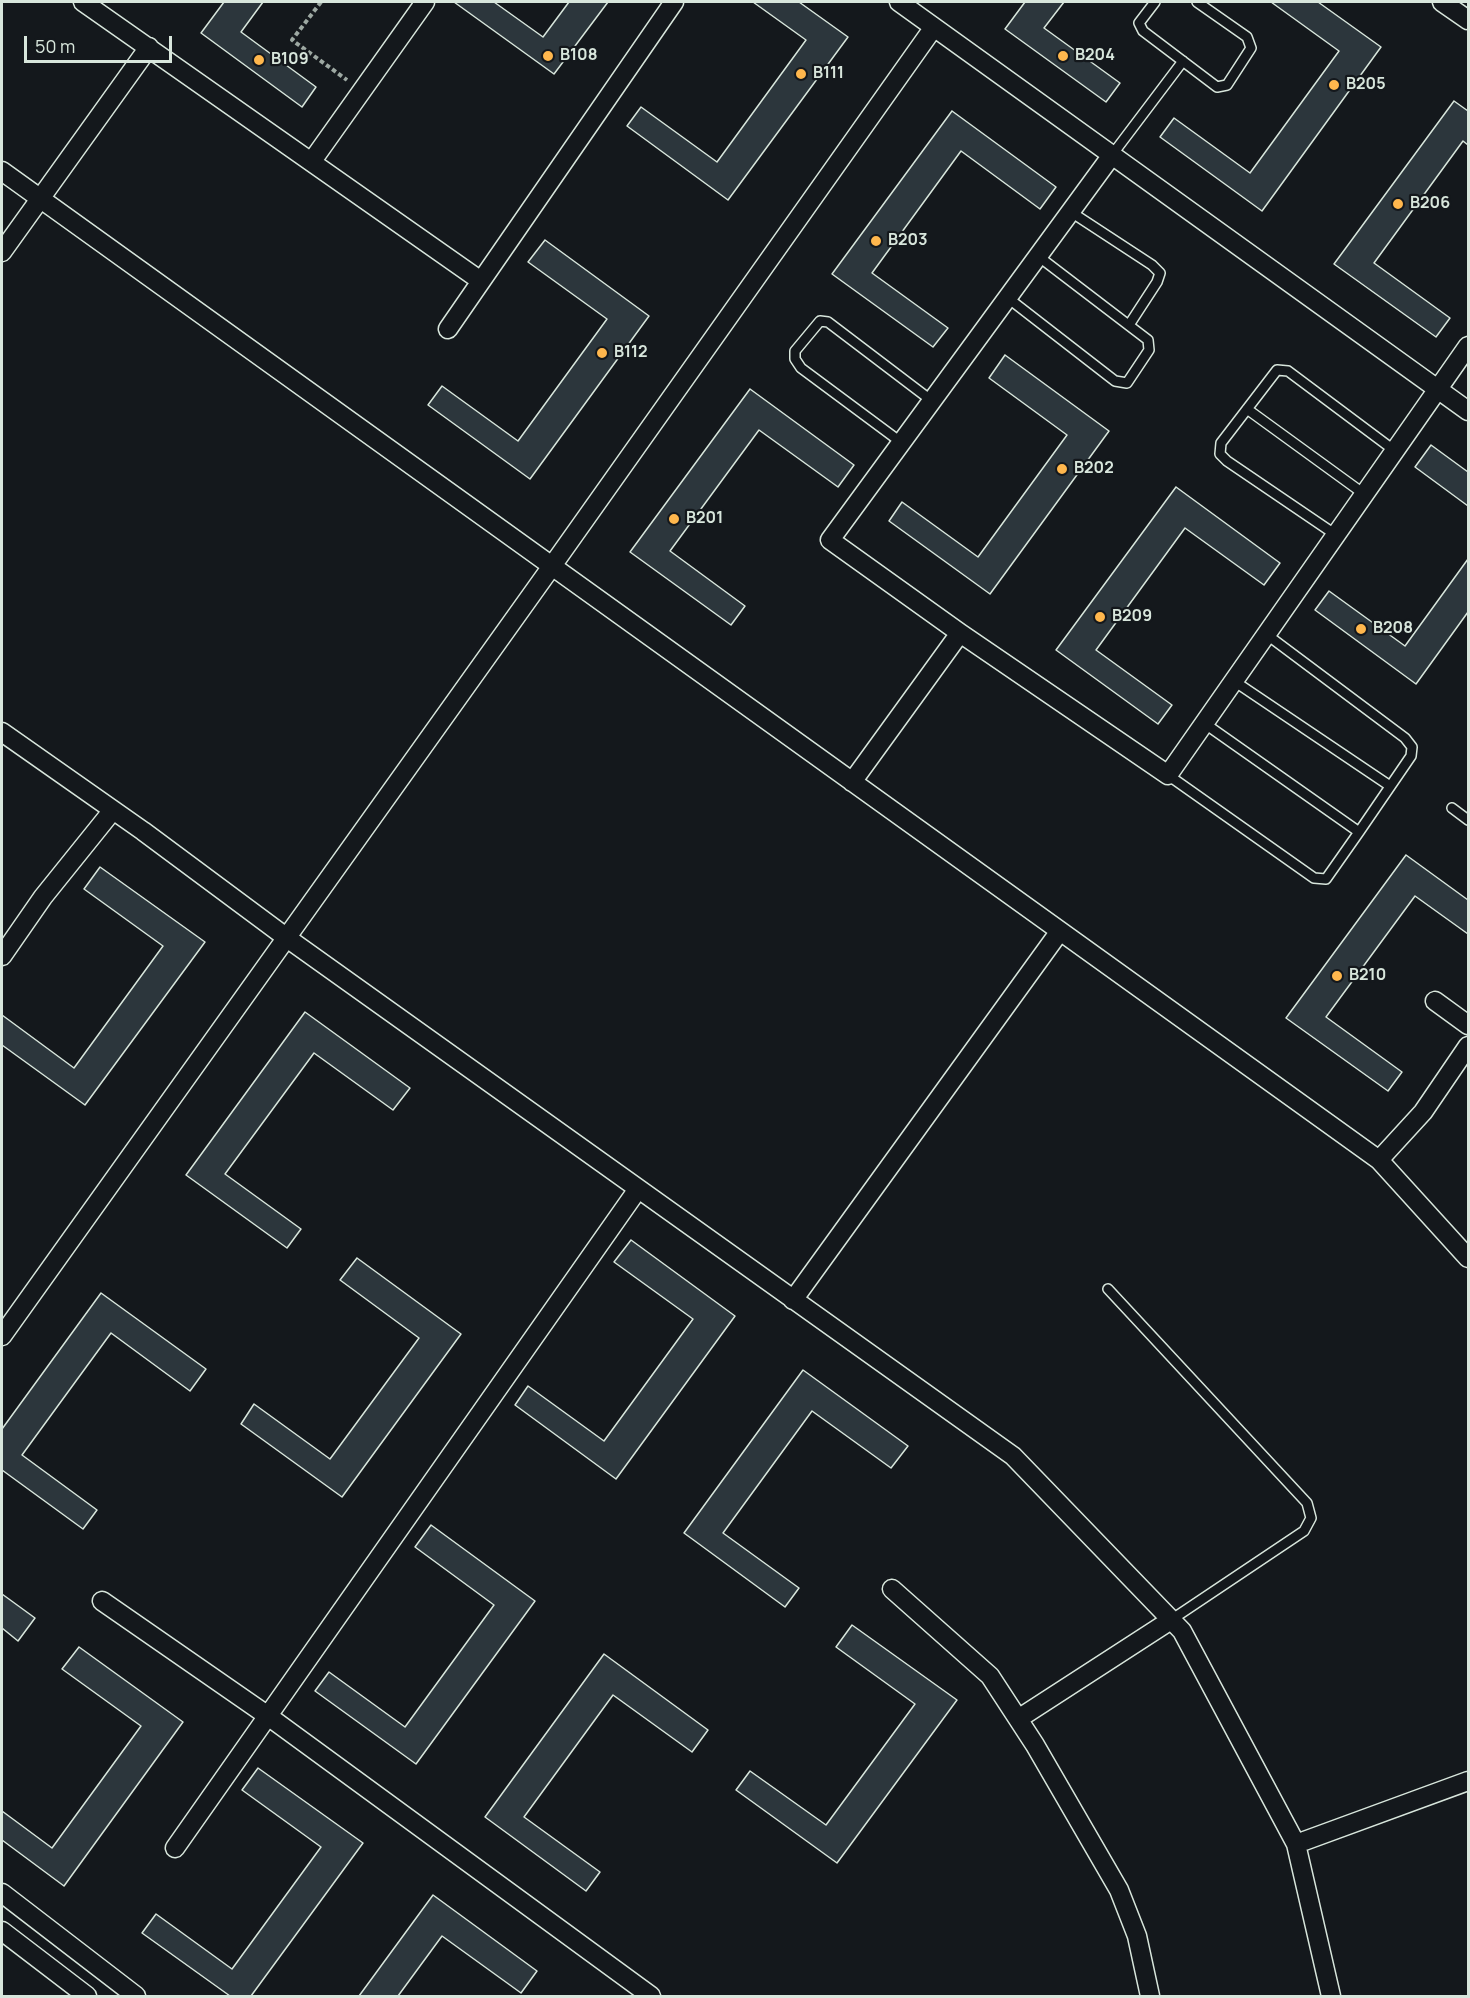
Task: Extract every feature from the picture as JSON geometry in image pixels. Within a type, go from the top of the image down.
[{"type":"street","points":[[83,2],[481,280]]},
{"type":"street","points":[[312,161],[425,2]]},
{"type":"street","points":[[447,329],[674,2]]},
{"type":"street","points":[[899,2],[1468,411]]},
{"type":"street","points":[[1442,2],[1468,20]]},
{"type":"street","points":[[2,1336],[934,27]]},
{"type":"street","points":[[2,252],[148,47]]},
{"type":"street","points":[[1113,155],[830,540],[960,633],[1168,775],[1468,346]]},
{"type":"street","points":[[2,171],[1379,1160],[1468,1258]]},
{"type":"street","points":[[852,782],[960,633]]},
{"type":"street","points":[[2,732],[1013,1456],[1182,1631],[1296,1844],[1331,1996]]},
{"type":"street","points":[[2,956],[43,897],[113,810]]},
{"type":"street","points":[[793,1300],[1060,931]]},
{"type":"street","points":[[1435,1001],[1468,1025]]},
{"type":"street","points":[[1379,1160],[1423,1112],[1468,1046]]},
{"type":"street","points":[[175,1848],[638,1189]]},
{"type":"street","points":[[892,1589],[990,1676],[1035,1745],[1119,1890],[1137,1936],[1150,1996]]},
{"type":"street","points":[[102,1600],[268,1716],[651,1996]]},
{"type":"street","points":[[1018,1719],[1171,1620]]},
{"type":"street","points":[[1296,1844],[1468,1781]]},
{"type":"street","points":[[2,1893],[136,1996]]},
{"type":"street","points":[[2,1931],[87,1996]]},
{"type":"lane","points":[[1155,2],[1139,23],[1143,31],[1217,87],[1227,85],[1251,48],[1247,38],[1197,2]]},
{"type":"lane","points":[[1113,155],[1183,61]]},
{"type":"lane","points":[[1071,212],[1152,265],[1160,273],[1157,282],[1129,325]]},
{"type":"lane","points":[[1008,298],[1115,381],[1127,383],[1149,350],[1148,340],[1038,256]]},
{"type":"lane","points":[[902,443],[801,368],[795,359],[795,351],[820,321],[828,322],[933,401]]},
{"type":"lane","points":[[1336,535],[1227,461],[1220,454],[1221,443],[1277,370],[1288,371],[1395,451]]},
{"type":"lane","points":[[1247,409],[1364,494]]},
{"type":"lane","points":[[1168,775],[1314,878],[1326,879],[1359,832],[1411,756],[1412,747],[1405,738],[1266,634]]},
{"type":"lane","points":[[1234,681],[1390,786]]},
{"type":"lane","points":[[1204,723],[1359,832]]},
{"type":"lane","points":[[1452,808],[1468,820]]},
{"type":"lane","points":[[1108,1289],[1307,1503],[1311,1518],[1304,1531],[1171,1620]]},
{"type":"path","points":[[321,2],[292,40],[362,91]]},
{"type":"building","name":"B109","points":[[224,2],[263,2],[241,32],[316,87],[302,107],[201,33]]},
{"type":"building","name":"B108","points":[[454,2],[494,2],[543,37],[569,2],[608,2],[554,74]]},
{"type":"building","name":"B111","points":[[753,2],[799,2],[848,37],[728,200],[627,126],[641,107],[717,162],[806,40]]},
{"type":"building","name":"B204","points":[[1025,2],[1064,2],[1044,28],[1120,83],[1106,102],[1005,29]]},
{"type":"building","name":"B205","points":[[1271,2],[1318,2],[1381,47],[1262,211],[1160,137],[1174,118],[1250,173],[1339,51]]},
{"type":"building","name":"B206","points":[[1454,101],[1468,111],[1468,145],[1463,141],[1374,263],[1450,318],[1436,337],[1334,264]]},
{"type":"building","name":"B203","points":[[952,111],[1056,187],[1040,209],[961,151],[872,273],[948,328],[933,347],[832,274]]},
{"type":"building","name":"B112","points":[[545,240],[649,316],[530,479],[428,405],[442,386],[518,441],[607,319],[528,262]]},
{"type":"building","name":"B202","points":[[1005,355],[1109,431],[990,594],[889,521],[902,502],[978,557],[1067,435],[989,378]]},
{"type":"building","name":"B201","points":[[750,389],[854,465],[838,487],[759,430],[670,551],[745,606],[731,625],[630,552]]},
{"type":"building","points":[[1431,445],[1468,472],[1468,506],[1415,467]]},
{"type":"building","name":"B209","points":[[1176,487],[1280,563],[1264,585],[1185,528],[1096,650],[1172,705],[1158,724],[1056,650]]},
{"type":"building","name":"B208","points":[[1468,559],[1468,612],[1416,684],[1315,610],[1329,591],[1405,646]]},
{"type":"building","name":"B210","points":[[1406,855],[1468,900],[1468,934],[1415,896],[1326,1017],[1402,1072],[1388,1091],[1286,1018]]},
{"type":"building","points":[[100,867],[205,942],[85,1105],[2,1045],[2,1015],[74,1068],[163,946],[84,889]]},
{"type":"building","points":[[305,1012],[410,1088],[393,1110],[314,1053],[225,1174],[301,1229],[287,1248],[186,1175]]},
{"type":"building","points":[[631,1240],[735,1316],[616,1479],[515,1405],[528,1386],[604,1441],[693,1319],[614,1262]]},
{"type":"building","points":[[357,1258],[461,1334],[342,1497],[241,1424],[254,1404],[330,1459],[419,1338],[340,1280]]},
{"type":"building","points":[[101,1293],[206,1369],[190,1391],[111,1333],[22,1455],[97,1510],[83,1529],[2,1470],[2,1429]]},
{"type":"building","points":[[803,1370],[908,1446],[891,1468],[812,1411],[723,1533],[799,1588],[785,1607],[684,1533]]},
{"type":"building","points":[[431,1525],[535,1601],[416,1764],[315,1691],[329,1672],[405,1727],[494,1605],[415,1547]]},
{"type":"building","points":[[2,1594],[35,1618],[18,1641],[2,1628]]},
{"type":"building","points":[[852,1625],[957,1700],[837,1863],[736,1790],[750,1771],[826,1825],[915,1704],[836,1647]]},
{"type":"building","points":[[79,1647],[183,1722],[64,1886],[2,1840],[2,1811],[52,1848],[141,1726],[62,1669]]},
{"type":"building","points":[[604,1654],[708,1730],[692,1752],[613,1695],[524,1817],[600,1872],[586,1891],[485,1817]]},
{"type":"building","points":[[258,1768],[363,1843],[251,1996],[230,1996],[142,1933],[156,1914],[232,1969],[321,1847],[242,1790]]},
{"type":"building","points":[[433,1895],[537,1971],[521,1993],[442,1936],[398,1996],[359,1996]]},
{"type":"place","name":"B108","points":[[548,56]]},
{"type":"place","name":"B204","points":[[1063,56]]},
{"type":"place","name":"B109","points":[[259,60]]},
{"type":"place","name":"B111","points":[[801,74]]},
{"type":"place","name":"B205","points":[[1334,85]]},
{"type":"place","name":"B206","points":[[1398,204]]},
{"type":"place","name":"B203","points":[[876,241]]},
{"type":"place","name":"B112","points":[[602,353]]},
{"type":"place","name":"B202","points":[[1062,469]]},
{"type":"place","name":"B201","points":[[674,519]]},
{"type":"place","name":"B209","points":[[1100,617]]},
{"type":"place","name":"B208","points":[[1361,629]]},
{"type":"place","name":"B210","points":[[1337,976]]}]
